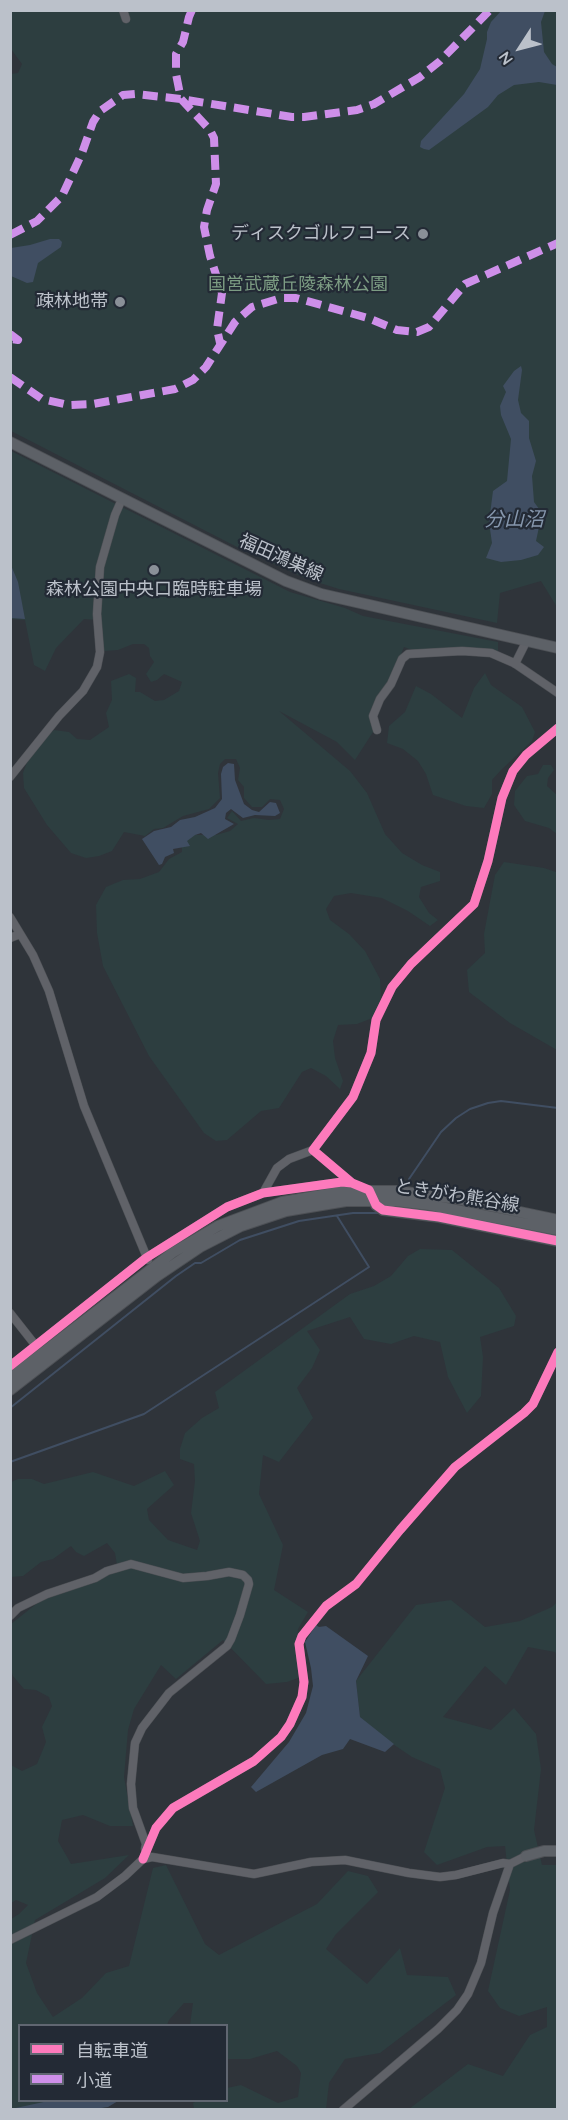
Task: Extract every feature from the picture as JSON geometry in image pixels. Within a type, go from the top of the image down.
[{"type":"main road","name":"福田鴻巣線","points":[[10,442],[286,581],[321,594],[558,648]]},
{"type":"main road","name":"ときがわ熊谷線","points":[[10,1378],[152,1267],[262,1218],[313,1205],[398,1191],[458,1199],[558,1220]]},
{"type":"main road","name":"ときがわ熊谷線","points":[[377,1196],[558,1230]]},
{"type":"main road","points":[[377,1196],[376,1205],[383,1210],[439,1217],[558,1240]]},
{"type":"main road","name":"ときがわ熊谷線","points":[[10,1390],[152,1267]]},
{"type":"main road","points":[[526,1856],[544,1851],[558,1851]]},
{"type":"street","points":[[10,777],[83,691],[97,667],[100,652],[97,614],[100,567],[122,499]]},
{"type":"street","points":[[515,664],[527,640]]},
{"type":"street","points":[[377,730],[374,716],[380,699],[392,684],[402,659],[408,654],[462,651],[491,653],[515,664],[558,693]]},
{"type":"street","points":[[263,1193],[277,1168],[289,1158],[313,1150],[353,1098],[371,1053],[376,1020],[392,987],[411,964],[474,904],[488,861],[502,798],[513,771],[526,755],[558,729]]},
{"type":"street","points":[[10,917],[33,955],[49,990],[84,1106],[152,1267]]},
{"type":"street","points":[[10,938],[20,934]]},
{"type":"street","points":[[313,1150],[352,1183],[377,1196]]},
{"type":"street","points":[[10,1366],[152,1267],[227,1207],[263,1193],[342,1182],[352,1183]]},
{"type":"street","points":[[10,1312],[36,1346]]},
{"type":"street","points":[[10,1940],[97,1897],[143,1859],[156,1828],[173,1808],[254,1761],[281,1737],[291,1724],[302,1697],[304,1682],[299,1644],[302,1636],[327,1606],[356,1584],[399,1530],[455,1467],[524,1413],[532,1404],[558,1352]]},
{"type":"street","points":[[10,1616],[18,1608],[47,1594],[131,1564],[183,1578],[229,1572],[243,1575],[248,1580],[249,1584],[240,1615],[227,1646],[169,1693],[142,1728],[135,1743],[131,1784],[133,1808],[146,1844],[143,1859]]},
{"type":"street","points":[[143,1859],[160,1857],[254,1874],[311,1862],[345,1860],[440,1877],[503,1863],[510,1864],[526,1856]]},
{"type":"street","points":[[343,2109],[438,2029],[457,2010],[468,1994],[481,1963],[493,1913],[510,1864]]},
{"type":"green space","name":"国営武蔵丘陵森林公園","points":[[10,11],[557,11],[557,607],[541,581],[500,593],[497,623],[339,589],[307,579],[239,548],[11,431],[10,74],[18,73],[22,64],[11,49]]},
{"type":"green space","points":[[11,451],[290,592],[345,608],[363,616],[498,642],[498,652],[471,648],[432,652],[404,647],[390,681],[371,709],[373,732],[355,760],[337,742],[279,711],[350,771],[367,793],[385,834],[402,853],[440,872],[440,881],[421,887],[419,897],[429,913],[438,920],[430,926],[408,911],[382,898],[351,893],[334,896],[326,909],[330,920],[349,934],[365,951],[380,979],[381,997],[375,1017],[357,1024],[338,1025],[333,1041],[335,1058],[343,1081],[340,1089],[326,1076],[311,1068],[302,1072],[279,1108],[261,1111],[227,1140],[216,1141],[204,1133],[149,1056],[103,966],[97,933],[96,905],[106,887],[123,880],[140,879],[159,872],[169,859],[182,852],[182,841],[193,835],[216,835],[230,831],[238,824],[227,818],[232,811],[241,821],[254,818],[269,820],[280,819],[284,809],[280,800],[270,799],[262,807],[252,807],[244,798],[244,787],[238,780],[240,768],[236,759],[225,759],[220,764],[218,773],[220,798],[209,809],[183,816],[163,828],[154,829],[145,836],[124,832],[112,851],[99,856],[86,858],[71,853],[47,825],[24,788],[23,773],[29,757],[43,739],[54,730],[69,732],[77,739],[90,740],[109,727],[106,713],[112,700],[111,681],[129,674],[136,678],[135,692],[140,692],[155,701],[164,700],[179,691],[182,682],[164,674],[151,682],[146,674],[154,662],[149,648],[144,644],[133,644],[118,650],[104,651],[98,620],[84,619],[56,648],[45,671],[34,665],[25,620],[11,619]]},
{"type":"green space","points":[[485,673],[491,685],[522,707],[535,732],[532,741],[492,780],[492,794],[484,808],[466,806],[433,795],[426,774],[418,761],[403,749],[387,743],[389,726],[405,712],[416,686],[431,694],[462,718],[474,688]]},
{"type":"green space","points":[[543,765],[551,765],[554,770],[548,778],[547,786],[557,795],[557,834],[549,828],[525,821],[514,805],[515,791],[527,776],[538,774]]},
{"type":"green space","points":[[504,862],[556,872],[557,869],[557,1050],[510,1023],[469,992],[467,970],[485,953],[484,934],[495,875]]},
{"type":"green space","points":[[420,1249],[452,1250],[499,1288],[516,1316],[514,1326],[480,1337],[483,1357],[481,1396],[467,1413],[448,1377],[440,1342],[414,1336],[391,1344],[364,1339],[350,1317],[307,1331],[320,1350],[312,1368],[297,1388],[313,1418],[279,1462],[263,1455],[259,1494],[283,1545],[274,1590],[308,1612],[298,1629],[298,1678],[287,1682],[266,1684],[223,1640],[176,1679],[161,1665],[134,1709],[128,1730],[124,1777],[133,1826],[110,1826],[83,1815],[62,1820],[58,1841],[71,1864],[129,1855],[105,1878],[35,1920],[26,1963],[37,1993],[53,2017],[82,1998],[106,1973],[129,1966],[153,1868],[166,1865],[205,1944],[219,1955],[317,1904],[348,1871],[368,1876],[378,1892],[336,1934],[326,1949],[367,1984],[400,1948],[407,1975],[448,1977],[456,1995],[380,2053],[345,2059],[329,2083],[326,2109],[194,2109],[193,2103],[195,2102],[228,2102],[228,2088],[241,2085],[278,2103],[298,2097],[301,2073],[297,2066],[277,2051],[250,2059],[228,2059],[228,2024],[190,2024],[193,2003],[184,2003],[167,2024],[18,2024],[18,2102],[62,2102],[11,2109],[11,1919],[28,1905],[16,1900],[11,1903],[11,1765],[22,1771],[37,1764],[46,1742],[42,1727],[52,1706],[49,1697],[36,1690],[24,1689],[13,1676],[11,1624],[40,1601],[118,1571],[115,1553],[107,1543],[84,1556],[71,1546],[53,1559],[41,1562],[23,1576],[11,1577],[11,1482],[18,1479],[32,1479],[44,1484],[93,1472],[134,1486],[165,1471],[174,1485],[147,1509],[149,1520],[168,1540],[197,1550],[200,1541],[191,1513],[195,1481],[194,1464],[180,1459],[180,1449],[185,1433],[202,1418],[219,1408],[215,1392],[350,1294],[374,1286],[391,1276],[408,1256]]},
{"type":"green space","points":[[451,1600],[485,1627],[520,1621],[552,1607],[557,1602],[557,1656],[555,1652],[528,1647],[506,1685],[485,1666],[443,1717],[491,1730],[514,1708],[536,1734],[541,1769],[534,1830],[542,1865],[557,1865],[557,2109],[409,2109],[468,2064],[503,2076],[530,2035],[547,2027],[547,2007],[519,2016],[500,2008],[488,1991],[510,1890],[505,1846],[487,1847],[437,1865],[424,1852],[445,1788],[440,1769],[412,1757],[384,1738],[360,1717],[356,1681],[416,1605]]},
{"type":"water","points":[[501,11],[545,11],[541,22],[544,52],[552,64],[557,67],[557,85],[539,82],[514,85],[429,150],[420,147],[421,141],[464,94],[480,69],[487,32],[491,22]]},
{"type":"water","points":[[59,239],[62,242],[61,247],[38,263],[33,282],[27,283],[11,276],[11,248]]},
{"type":"water","name":"分山沼","points":[[521,366],[518,400],[521,413],[529,421],[529,438],[536,461],[532,476],[534,502],[542,513],[536,541],[544,547],[538,555],[501,562],[486,558],[492,543],[489,522],[493,491],[507,481],[511,439],[501,415],[500,406],[506,392],[503,386],[514,371]]},
{"type":"water","points":[[10,563],[18,582],[25,619],[11,618]]},
{"type":"water","points":[[228,763],[234,764],[235,780],[244,804],[259,812],[270,802],[276,803],[280,813],[275,816],[255,815],[243,818],[231,809],[226,813],[225,819],[234,824],[208,839],[201,833],[195,835],[187,841],[190,846],[173,849],[174,853],[165,857],[159,865],[142,839],[154,831],[171,827],[180,820],[195,817],[215,808],[222,799],[221,774],[223,767]]},
{"type":"water","points":[[316,1625],[326,1626],[368,1656],[356,1681],[360,1717],[394,1744],[385,1752],[350,1739],[343,1749],[322,1755],[256,1792],[251,1787],[289,1742],[306,1713],[313,1686],[305,1642]]},
{"type":"water","points":[[44,2102],[116,2102],[108,2107],[95,2109],[11,2109]]},
{"type":"waterway","points":[[409,1179],[441,1132],[470,1109],[501,1101],[558,1108]]},
{"type":"waterway","points":[[10,1408],[195,1263],[201,1263],[240,1240],[299,1221],[353,1213],[379,1213]]},
{"type":"waterway","points":[[10,1462],[144,1414],[369,1267],[337,1216]]},
{"type":"marked path","points":[[192,10],[183,42],[176,54],[176,74],[181,99],[210,130],[214,138],[216,184],[204,227],[210,256],[222,293],[217,329],[220,343]]},
{"type":"marked path","points":[[10,235],[37,221],[62,196],[82,153],[93,122],[100,111],[123,95],[135,94],[181,99],[292,117],[357,110],[374,104],[420,77],[440,61],[490,10]]},
{"type":"marked path","points":[[10,377],[42,399],[69,405],[93,404],[175,389],[193,380],[206,367],[235,322],[252,307],[281,298],[296,298],[368,318],[397,330],[417,332],[429,327],[465,284],[558,243]]},
{"type":"marked path","points":[[10,334],[18,340],[10,339]]},
{"type":"cycle path","points":[[352,1183],[313,1150],[353,1097],[371,1053],[376,1020],[392,987],[411,964],[474,904],[488,861],[502,798],[513,771],[526,755],[558,728]]},
{"type":"cycle path","points":[[10,1366],[146,1258],[227,1207],[263,1193],[342,1182],[352,1183],[369,1190],[376,1205],[383,1210],[439,1217],[558,1241]]},
{"type":"cycle path","points":[[143,1859],[156,1828],[173,1808],[254,1761],[281,1737],[290,1724],[302,1697],[304,1682],[299,1644],[302,1636],[326,1606],[356,1584],[455,1467],[533,1404],[558,1352]]},
{"type":"place","name":"ディスクゴルフコース","points":[[423,234]]},
{"type":"place","name":"疎林地帯","points":[[120,302]]},
{"type":"place","name":"森林公園中央口臨時駐車場","points":[[154,570]]}]
